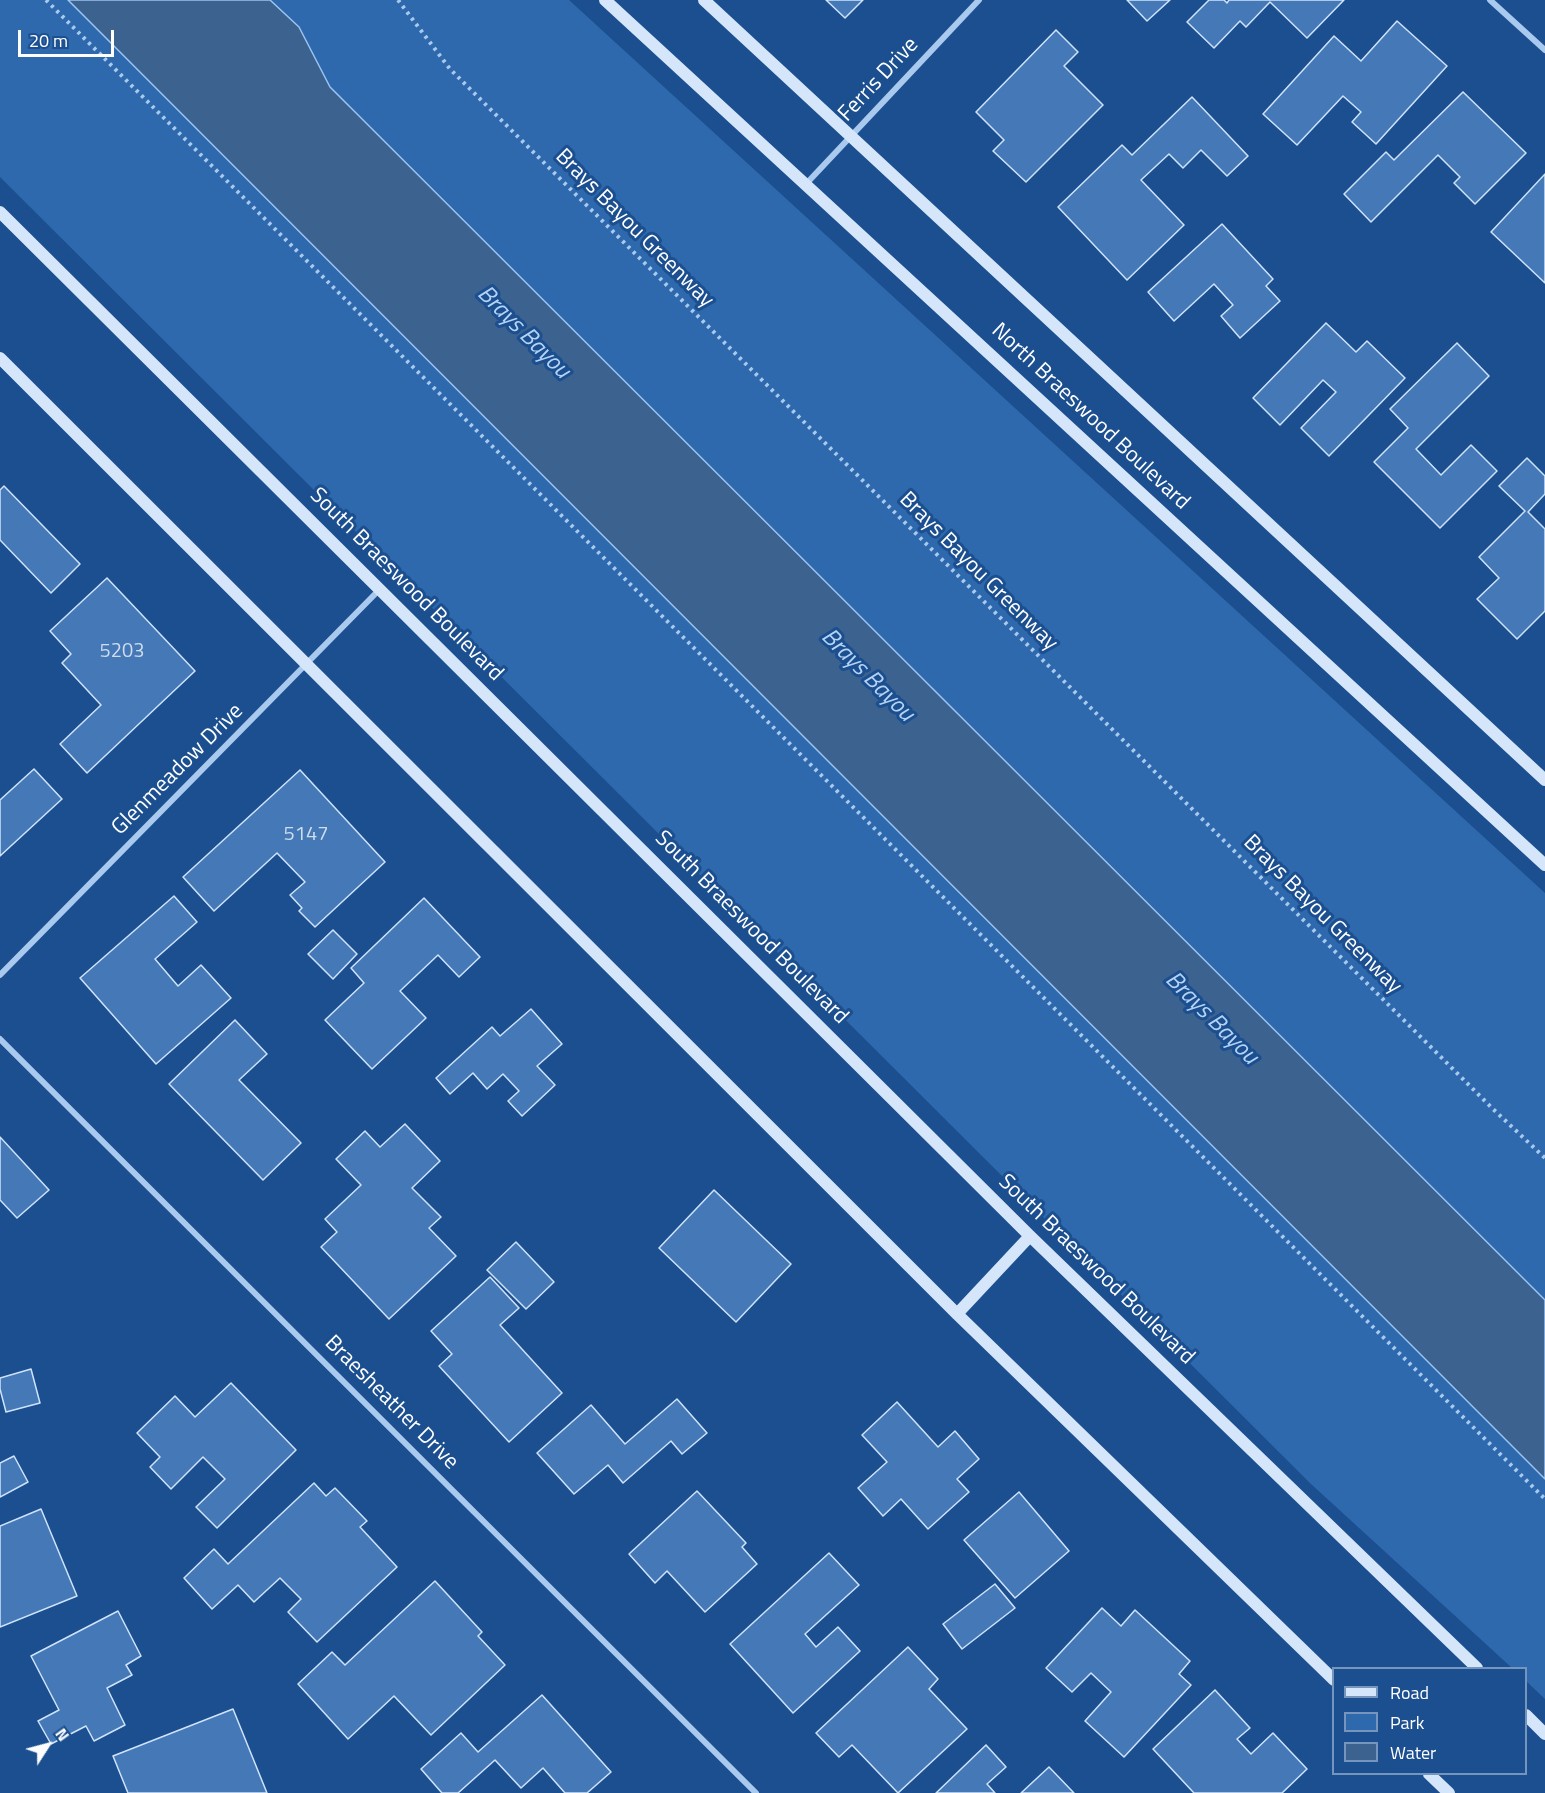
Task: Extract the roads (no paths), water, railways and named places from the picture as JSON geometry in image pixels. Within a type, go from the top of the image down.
[{"type":"main road","name":"North Braeswood Boulevard","points":[[606,0],[1545,865]]},
{"type":"main road","name":"North Braeswood Boulevard","points":[[704,0],[1545,780]]},
{"type":"main road","name":"South Braeswood Boulevard","points":[[0,212],[1030,1236],[1476,1667]]},
{"type":"main road","points":[[0,358],[957,1314],[1332,1678]]},
{"type":"main road","points":[[957,1314],[1030,1236]]},
{"type":"main road","points":[[1527,1716],[1545,1734]]},
{"type":"main road","points":[[1431,1775],[1449,1793]]},
{"type":"street","name":"Ferris Drive","points":[[806,184],[979,0]]},
{"type":"street","points":[[1490,0],[1545,51]]},
{"type":"street","name":"Glenmeadow Drive","points":[[0,975],[380,589]]},
{"type":"street","name":"Braesheather Drive","points":[[0,1039],[756,1793]]},
{"type":"water","name":"Brays Bayou","points":[[68,0],[270,0],[299,27],[330,87],[1545,1300],[1545,1479]]}]
